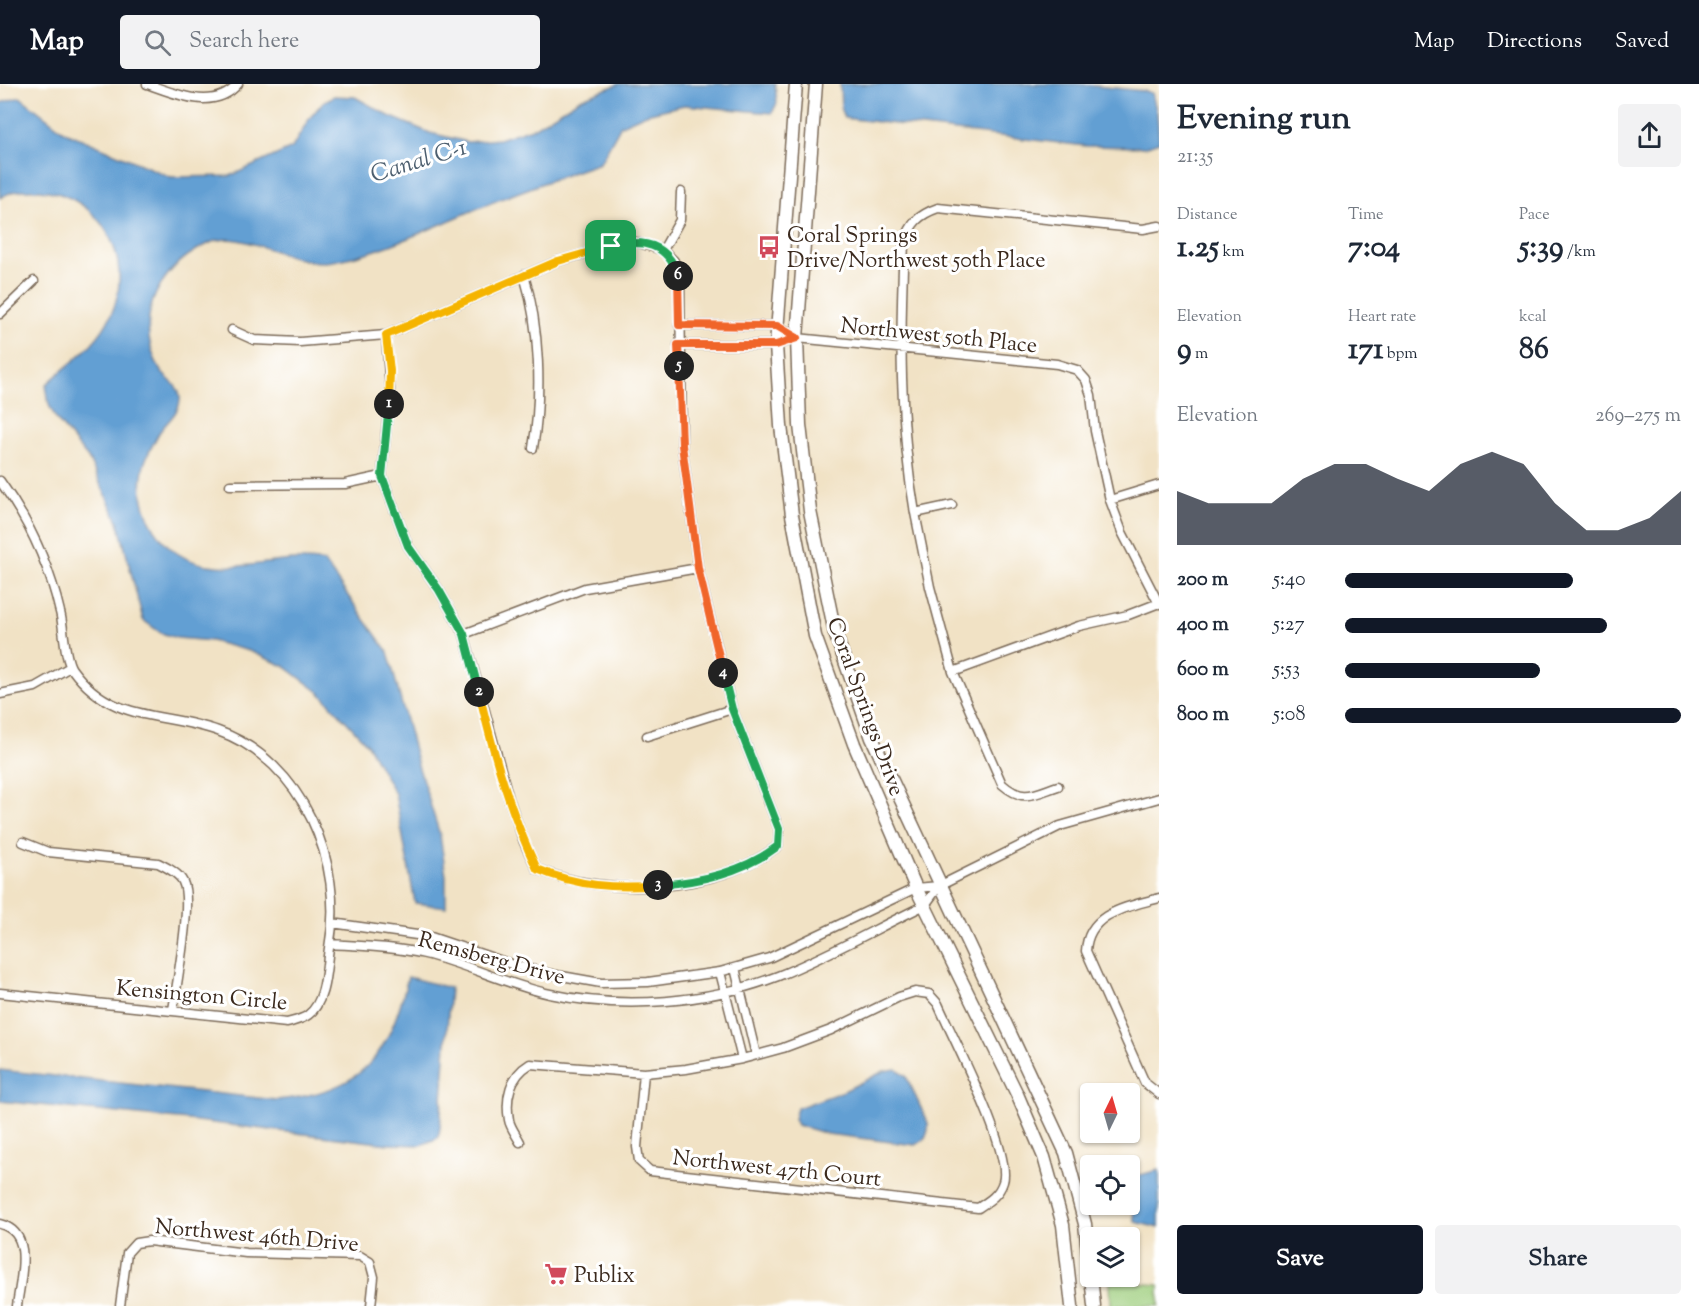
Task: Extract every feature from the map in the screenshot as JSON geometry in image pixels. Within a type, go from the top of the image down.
[{"type":"main road","name":"Coral Springs Drive","points":[[796,84],[776,345],[781,426],[792,515],[815,636],[854,744],[916,888],[1017,1094],[1044,1156],[1064,1225],[1072,1306]]},
{"type":"main road","name":"Coral Springs Drive","points":[[816,84],[797,338],[800,425],[810,512],[835,633],[872,738],[939,886],[1037,1086],[1066,1153],[1085,1227]]},
{"type":"main road","points":[[1067,1253],[1080,1252]]},
{"type":"main road","points":[[1092,1287],[1094,1306]]},
{"type":"street","points":[[147,84],[202,101],[230,93],[238,84]]},
{"type":"street","points":[[663,250],[680,220],[681,192]]},
{"type":"street","points":[[1058,786],[1027,797],[1013,794],[1002,784],[953,672],[930,587],[907,467],[900,347],[904,243],[909,227],[920,215],[938,208],[1143,229],[1159,226]]},
{"type":"street","points":[[232,330],[254,340],[300,342],[386,335],[558,261],[633,241],[663,250],[674,261],[680,282],[678,345],[682,445],[698,568],[732,709],[779,829],[778,846],[762,858],[726,872],[682,883],[636,887],[595,886],[562,879],[537,869],[524,842],[509,799],[464,634],[439,590],[408,546],[382,476],[390,380],[386,335]]},
{"type":"street","points":[[524,275],[534,310],[538,419],[533,448]]},
{"type":"street","points":[[0,314],[34,280]]},
{"type":"street","points":[[679,325],[777,326]]},
{"type":"street","name":"Northwest 50th Place","points":[[777,326],[797,338]]},
{"type":"street","name":"Northwest 50th Place","points":[[678,345],[776,345],[797,338],[1057,364],[1077,370],[1086,380],[1091,395],[1095,431],[1110,500]]},
{"type":"street","points":[[230,485],[345,484],[382,476]]},
{"type":"street","points":[[0,481],[25,515],[45,561],[60,612],[70,667],[35,687],[0,694]]},
{"type":"street","points":[[953,672],[1079,626],[1128,615],[1159,603],[1122,532],[1110,500],[1159,485]]},
{"type":"street","points":[[915,513],[952,505]]},
{"type":"street","points":[[464,634],[585,588],[698,568]]},
{"type":"street","name":"Kensington Circle","points":[[0,993],[287,1023],[308,1016],[320,1003],[330,944],[332,891],[324,848],[309,813],[287,779],[255,750],[220,731],[180,719],[145,716],[114,706],[90,689],[70,667]]},
{"type":"street","points":[[647,736],[732,709]]},
{"type":"street","name":"Remsberg Drive","points":[[332,923],[431,937],[517,966],[601,983],[648,982],[720,972],[769,958],[916,888],[939,886],[1060,826],[1159,798]]},
{"type":"street","points":[[23,842],[48,852],[158,863],[171,869],[183,881],[187,900],[173,1011]]},
{"type":"street","name":"Remsberg Drive","points":[[330,944],[426,954],[510,984],[552,994],[600,1001],[648,1001],[725,992],[778,976],[925,905],[939,886]]},
{"type":"street","points":[[1157,1094],[1145,1083],[1086,951],[1086,936],[1095,924],[1119,910],[1159,897]]},
{"type":"street","points":[[520,1142],[509,1121],[511,1081],[520,1070],[530,1065],[644,1073],[756,1055],[735,968]]},
{"type":"street","points":[[720,972],[742,1059]]},
{"type":"street","name":"Northwest 47th Court","points":[[644,1073],[637,1147],[639,1161],[650,1171],[978,1208],[998,1193],[1004,1181],[1004,1170],[996,1136],[938,1004],[929,994],[915,992],[898,997],[831,1030],[756,1055]]},
{"type":"street","points":[[0,1224],[10,1227],[19,1235],[23,1249],[17,1306]]},
{"type":"street","name":"Northwest 46th Drive","points":[[120,1306],[127,1253],[136,1243],[149,1242],[305,1256],[333,1254],[360,1256],[370,1262],[374,1277],[370,1306]]},
{"type":"green space","points":[[1140,1284],[1159,1285],[1159,1306],[1111,1306],[1110,1287],[1140,1287]]},
{"type":"water","name":"Canal C-1","points":[[619,84],[775,84],[777,103],[772,113],[684,105],[646,114],[621,125],[600,163],[512,195],[398,242],[350,258],[318,262],[285,255],[238,240],[210,243],[177,265],[156,294],[150,311],[151,348],[159,368],[177,388],[180,402],[159,433],[144,465],[141,487],[149,519],[169,546],[194,562],[212,566],[230,566],[306,560],[324,562],[388,652],[418,765],[440,835],[446,876],[446,907],[415,903],[395,794],[367,744],[320,693],[284,666],[249,651],[211,641],[177,638],[161,633],[143,620],[118,521],[88,458],[57,420],[49,405],[46,385],[91,344],[106,325],[118,294],[119,273],[116,252],[108,233],[96,217],[80,204],[62,195],[40,190],[25,190],[9,193],[0,198],[0,103],[20,97],[65,132],[171,177],[230,176],[292,148],[309,119],[323,102],[334,96],[355,97],[389,116],[430,133],[468,142],[499,139],[535,127],[580,99]]},
{"type":"water","points":[[840,84],[1076,84],[1144,91],[1152,93],[1157,113],[1159,142],[1145,147],[1086,146],[844,118],[841,110]]},
{"type":"water","points":[[408,977],[450,988],[440,1128],[438,1138],[421,1145],[388,1144],[188,1120],[0,1101],[0,1070],[277,1100],[331,1088],[368,1066],[381,1049],[400,1005]]},
{"type":"water","points":[[896,1069],[906,1076],[928,1123],[926,1136],[915,1145],[827,1134],[797,1125],[794,1119],[797,1108],[844,1091],[884,1071]]},
{"type":"water","points":[[1159,1170],[1159,1228],[1135,1222],[1134,1215],[1140,1215],[1140,1175]]},
{"type":"place","name":"Coral Springs Drive/Northwest 50th Place","points":[[769,247]]},
{"type":"place","name":"Publix","points":[[556,1274]]},
{"type":"route","points":[[633,241],[650,245],[663,250],[674,261],[680,282],[679,325],[777,326],[797,338],[776,345],[678,345],[682,445],[698,568],[732,709],[779,829],[778,846],[762,858],[726,872],[682,883],[636,887],[595,886],[562,879],[537,869],[524,842],[509,799],[486,722],[464,634],[439,590],[408,546],[382,476],[390,389],[386,335],[558,261],[611,246],[633,241]]}]
